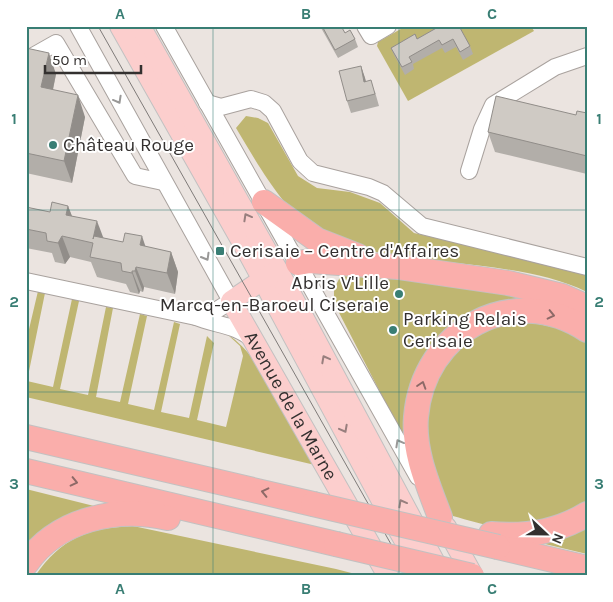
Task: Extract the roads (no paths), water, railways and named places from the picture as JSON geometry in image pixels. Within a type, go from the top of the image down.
[{"type":"highway","points":[[264,202],[292,225],[324,245],[398,267]]},
{"type":"highway","points":[[279,271],[310,261],[398,267],[532,287],[562,296],[587,307]]},
{"type":"highway","points":[[440,516],[419,456],[415,419],[422,383],[438,354],[460,332],[473,324],[488,317],[514,312],[551,314],[587,330]]},
{"type":"highway","points":[[26,436],[398,524],[495,541],[587,568]]},
{"type":"highway","points":[[26,471],[472,576]]},
{"type":"highway","points":[[495,541],[542,532],[576,521],[587,514]]},
{"type":"highway","points":[[26,564],[37,550],[65,529],[80,522],[114,515],[151,515],[234,531],[304,536]]},
{"type":"main road","name":"Avenue de la Marne","points":[[120,26],[279,271],[382,501],[425,576]]},
{"type":"main road","name":"Avenue de la Marne","points":[[140,26],[279,271],[442,576]]},
{"type":"main road","points":[[231,301],[279,271]]},
{"type":"main road","name":"Avenue de la Marne","points":[[231,301],[257,343],[388,576]]},
{"type":"main road","name":"Avenue de la Marne","points":[[440,516],[472,576]]},
{"type":"street","name":"Avenue de la Marne","points":[[78,26],[163,182],[231,301]]},
{"type":"street","name":"Avenue de la Marne","points":[[164,26],[264,202],[279,271],[440,516]]},
{"type":"street","points":[[365,26],[371,36],[388,26]]},
{"type":"street","points":[[26,60],[56,43],[135,176],[163,182]]},
{"type":"street","points":[[469,171],[482,129],[493,105],[555,67],[587,56]]},
{"type":"street","points":[[224,131],[234,113],[251,99]]},
{"type":"street","points":[[207,103],[221,107],[251,99],[264,103],[273,111],[300,161],[313,173],[369,187],[383,193],[399,204],[411,219],[422,226],[587,267]]},
{"type":"street","points":[[26,281],[196,317],[212,324],[242,331],[257,343]]},
{"type":"street","points":[[196,317],[212,313],[231,301]]},
{"type":"tram line","points":[[98,26],[409,576]]},
{"type":"place","name":"Château Rouge","points":[[53,145]]},
{"type":"place","name":"Cerisaie – Centre d'Affaires","points":[[220,251]]},
{"type":"place","name":"Abris V'Lille Marcq-en-Baroeul Ciseraie","points":[[399,294]]},
{"type":"place","name":"Parking Relais Cerisaie","points":[[393,330]]}]
